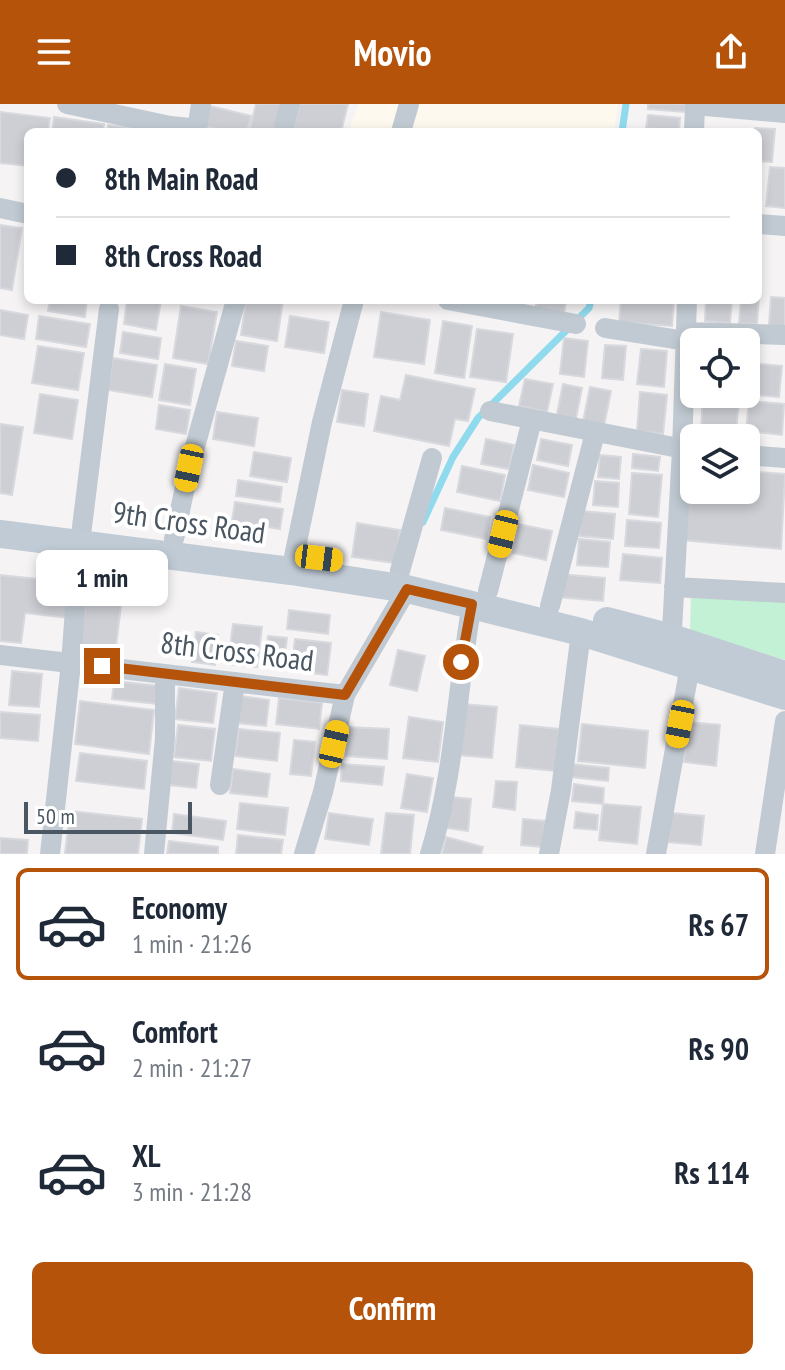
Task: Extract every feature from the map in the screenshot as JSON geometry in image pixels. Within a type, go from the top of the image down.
[{"type":"main road","name":"9th Cross Road","points":[[0,518],[82,535],[293,563],[404,580],[480,597],[550,606],[785,696]]},
{"type":"main road","name":"9th Cross Road","points":[[0,534],[174,539],[293,563]]},
{"type":"main road","name":"9th Cross Road","points":[[480,597],[581,632],[678,655],[785,675]]},
{"type":"street","points":[[67,104],[165,128]]},
{"type":"street","points":[[182,128],[198,124],[201,104]]},
{"type":"street","points":[[284,126],[290,104]]},
{"type":"street","points":[[402,128],[409,104]]},
{"type":"street","points":[[694,128],[695,105],[785,113]]},
{"type":"street","points":[[0,208],[24,213]]},
{"type":"street","points":[[762,224],[785,226]]},
{"type":"street","points":[[174,539],[189,468],[235,304]]},
{"type":"street","points":[[293,563],[322,422],[353,304]]},
{"type":"street","points":[[469,304],[576,324]]},
{"type":"street","points":[[686,328],[687,304]]},
{"type":"street","points":[[50,854],[82,535],[109,309]]},
{"type":"street","points":[[605,328],[680,336]]},
{"type":"street","points":[[490,411],[680,449]]},
{"type":"street","points":[[430,854],[446,793],[461,662],[532,420]]},
{"type":"street","points":[[550,606],[595,433]]},
{"type":"street","points":[[760,456],[785,458]]},
{"type":"street","name":"8th Cross Road","points":[[0,655],[345,695],[404,580],[432,458]]},
{"type":"street","points":[[656,854],[678,655],[674,587],[683,504]]},
{"type":"street","points":[[674,587],[785,593]]},
{"type":"street","points":[[549,854],[561,790],[581,632]]},
{"type":"street","points":[[154,854],[165,738],[165,674]]},
{"type":"street","points":[[220,785],[235,682]]},
{"type":"street","points":[[304,854],[323,792],[345,695]]},
{"type":"street","points":[[765,854],[785,721]]},
{"type":"shaded area","points":[[358,104],[618,104],[615,128],[350,128]]},
{"type":"green space","points":[[691,595],[785,600],[785,660],[690,631]]},
{"type":"building","points":[[256,104],[285,104],[280,128],[250,128]]},
{"type":"building","points":[[300,104],[348,104],[342,128],[293,128]]},
{"type":"building","points":[[648,104],[686,104],[685,112],[648,109]]},
{"type":"building","points":[[210,106],[251,116],[248,128],[204,126]]},
{"type":"building","points":[[0,112],[50,118],[49,128],[24,128],[24,166],[0,163]]},
{"type":"building","points":[[648,115],[680,118],[679,128],[646,128]]},
{"type":"building","points":[[54,117],[104,124],[104,128],[53,128]]},
{"type":"building","points":[[762,128],[775,129],[772,162],[762,161]]},
{"type":"building","points":[[770,167],[785,168],[785,208],[766,206]]},
{"type":"building","points":[[0,225],[22,228],[12,290],[0,288]]},
{"type":"building","points":[[771,297],[785,298],[785,327],[769,325]]},
{"type":"building","points":[[49,304],[87,304],[85,317],[48,311]]},
{"type":"building","points":[[126,304],[160,304],[156,330],[124,324]]},
{"type":"building","points":[[245,304],[282,304],[277,341],[241,335]]},
{"type":"building","points":[[536,304],[565,304],[564,315],[535,311]]},
{"type":"building","points":[[621,304],[674,304],[672,326],[619,322]]},
{"type":"building","points":[[706,304],[732,304],[730,323],[705,321]]},
{"type":"building","points":[[741,304],[758,304],[757,324],[739,323]]},
{"type":"building","points":[[181,306],[217,312],[208,364],[173,358]]},
{"type":"building","points":[[0,310],[28,315],[24,339],[0,335]]},
{"type":"building","points":[[381,312],[430,320],[424,364],[374,357]]},
{"type":"building","points":[[39,316],[90,324],[86,347],[36,339]]},
{"type":"building","points":[[290,316],[329,322],[324,353],[285,347]]},
{"type":"building","points":[[443,321],[472,326],[464,378],[435,373]]},
{"type":"building","points":[[477,329],[513,334],[506,382],[470,377]]},
{"type":"building","points":[[123,332],[161,338],[158,359],[120,353]]},
{"type":"building","points":[[564,338],[588,341],[584,377],[560,374]]},
{"type":"building","points":[[236,341],[268,346],[264,371],[232,366]]},
{"type":"building","points":[[605,345],[626,346],[623,380],[602,378]]},
{"type":"building","points":[[38,346],[84,353],[78,390],[32,383]]},
{"type":"building","points":[[641,349],[667,351],[664,387],[637,384]]},
{"type":"building","points":[[113,358],[157,365],[152,397],[108,390]]},
{"type":"building","points":[[165,364],[196,369],[190,405],[159,400]]},
{"type":"building","points":[[760,364],[782,366],[779,397],[760,395]]},
{"type":"building","points":[[406,375],[475,389],[468,421],[455,419],[449,446],[374,431],[381,396],[400,400]]},
{"type":"building","points":[[525,379],[553,384],[547,412],[519,406]]},
{"type":"building","points":[[563,384],[582,388],[575,423],[556,419]]},
{"type":"building","points":[[590,387],[611,391],[604,426],[583,422]]},
{"type":"building","points":[[342,390],[368,394],[364,426],[337,422]]},
{"type":"building","points":[[640,392],[667,395],[663,434],[637,431]]},
{"type":"building","points":[[40,394],[78,400],[72,439],[34,433]]},
{"type":"building","points":[[760,402],[784,404],[782,435],[760,433],[760,424],[747,424],[748,408],[760,408]]},
{"type":"building","points":[[159,405],[190,410],[186,434],[156,429]]},
{"type":"building","points":[[702,408],[738,408],[737,424],[701,424]]},
{"type":"building","points":[[217,412],[258,418],[254,446],[213,439]]},
{"type":"building","points":[[0,424],[23,427],[12,495],[0,493]]},
{"type":"building","points":[[486,439],[514,445],[509,469],[481,464]]},
{"type":"building","points":[[541,439],[572,445],[568,466],[537,460]]},
{"type":"building","points":[[254,452],[291,458],[287,482],[250,476]]},
{"type":"building","points":[[633,454],[660,457],[658,471],[632,468]]},
{"type":"building","points":[[600,455],[621,457],[619,479],[598,477]]},
{"type":"building","points":[[533,465],[569,473],[564,497],[528,490]]},
{"type":"building","points":[[462,466],[505,475],[500,501],[457,492]]},
{"type":"building","points":[[760,472],[785,474],[781,549],[682,540],[685,504],[760,504]]},
{"type":"building","points":[[632,473],[662,475],[658,517],[629,514]]},
{"type":"building","points":[[238,480],[282,487],[280,502],[236,496]]},
{"type":"building","points":[[595,481],[619,483],[618,507],[593,505]]},
{"type":"building","points":[[235,502],[283,509],[280,529],[232,521]]},
{"type":"building","points":[[445,508],[490,517],[486,539],[441,530]]},
{"type":"building","points":[[581,511],[615,514],[613,539],[579,536]]},
{"type":"building","points":[[627,520],[661,523],[659,548],[625,546]]},
{"type":"building","points":[[357,523],[400,530],[395,563],[352,557]]},
{"type":"building","points":[[518,524],[552,531],[546,560],[513,553]]},
{"type":"building","points":[[579,539],[610,542],[608,567],[577,565]]},
{"type":"building","points":[[623,554],[662,558],[660,583],[620,580]]},
{"type":"building","points":[[559,574],[605,578],[603,601],[557,597]]},
{"type":"building","points":[[0,575],[75,583],[70,618],[25,613],[21,643],[0,641]]},
{"type":"building","points":[[87,593],[122,598],[115,654],[80,649]]},
{"type":"building","points":[[289,610],[330,615],[328,634],[287,629]]},
{"type":"building","points":[[233,624],[262,627],[257,667],[228,664]]},
{"type":"building","points":[[196,632],[218,635],[215,665],[192,662]]},
{"type":"building","points":[[268,636],[287,638],[283,668],[265,665]]},
{"type":"building","points":[[295,639],[331,643],[327,675],[291,671]]},
{"type":"building","points":[[398,650],[425,656],[417,691],[390,685]]},
{"type":"building","points":[[12,671],[42,674],[39,707],[9,705]]},
{"type":"building","points":[[114,681],[159,686],[157,704],[112,699]]},
{"type":"building","points":[[179,688],[217,693],[213,723],[175,719]]},
{"type":"building","points":[[241,696],[269,700],[266,726],[238,723]]},
{"type":"building","points":[[279,698],[322,703],[319,729],[276,724]]},
{"type":"building","points":[[80,701],[154,710],[149,754],[75,744]]},
{"type":"building","points":[[462,704],[497,707],[492,758],[458,755]]},
{"type":"building","points":[[0,712],[40,715],[38,741],[0,738]]},
{"type":"building","points":[[409,717],[443,722],[438,762],[403,758]]},
{"type":"building","points":[[688,722],[720,725],[716,766],[684,762]]},
{"type":"building","points":[[582,724],[648,731],[645,768],[578,761]]},
{"type":"building","points":[[178,725],[215,729],[211,761],[174,757]]},
{"type":"building","points":[[520,725],[559,729],[555,771],[516,767]]},
{"type":"building","points":[[347,727],[389,729],[387,759],[346,756]]},
{"type":"building","points":[[239,729],[280,733],[277,761],[235,756]]},
{"type":"building","points":[[294,740],[315,742],[311,776],[290,774]]},
{"type":"building","points":[[80,753],[147,761],[144,789],[76,781]]},
{"type":"building","points":[[172,761],[199,764],[196,788],[169,785]]},
{"type":"building","points":[[342,764],[384,767],[382,785],[341,781]]},
{"type":"building","points":[[571,764],[609,768],[608,781],[570,777]]},
{"type":"building","points":[[233,769],[270,774],[267,797],[230,793]]},
{"type":"building","points":[[407,774],[433,778],[427,812],[401,808]]},
{"type":"building","points":[[496,781],[517,782],[515,810],[493,807]]},
{"type":"building","points":[[574,784],[604,788],[603,804],[572,801]]},
{"type":"building","points":[[450,797],[471,799],[468,831],[447,828]]},
{"type":"building","points":[[240,803],[288,808],[285,835],[237,829]]},
{"type":"building","points":[[603,804],[641,807],[637,844],[599,840]]},
{"type":"building","points":[[70,811],[142,819],[138,854],[65,854]]},
{"type":"building","points":[[576,812],[598,815],[597,830],[574,828]]},
{"type":"building","points":[[329,813],[373,819],[369,845],[325,839]]},
{"type":"building","points":[[386,813],[414,815],[410,854],[381,854]]},
{"type":"building","points":[[671,813],[704,816],[701,845],[668,842]]},
{"type":"building","points":[[174,814],[226,821],[223,840],[172,833]]},
{"type":"building","points":[[523,819],[545,821],[542,847],[521,845]]},
{"type":"building","points":[[238,835],[283,840],[281,854],[236,854]]},
{"type":"building","points":[[446,837],[483,847],[481,854],[442,854]]},
{"type":"building","points":[[0,838],[28,840],[27,854],[0,854]]},
{"type":"building","points":[[169,841],[218,847],[218,854],[167,854]]},
{"type":"waterway","points":[[623,128],[626,104]]},
{"type":"waterway","points":[[423,522],[453,457],[478,418],[590,304]]},
{"type":"route","points":[[102,666],[345,695],[407,589],[472,604],[461,662]]}]
